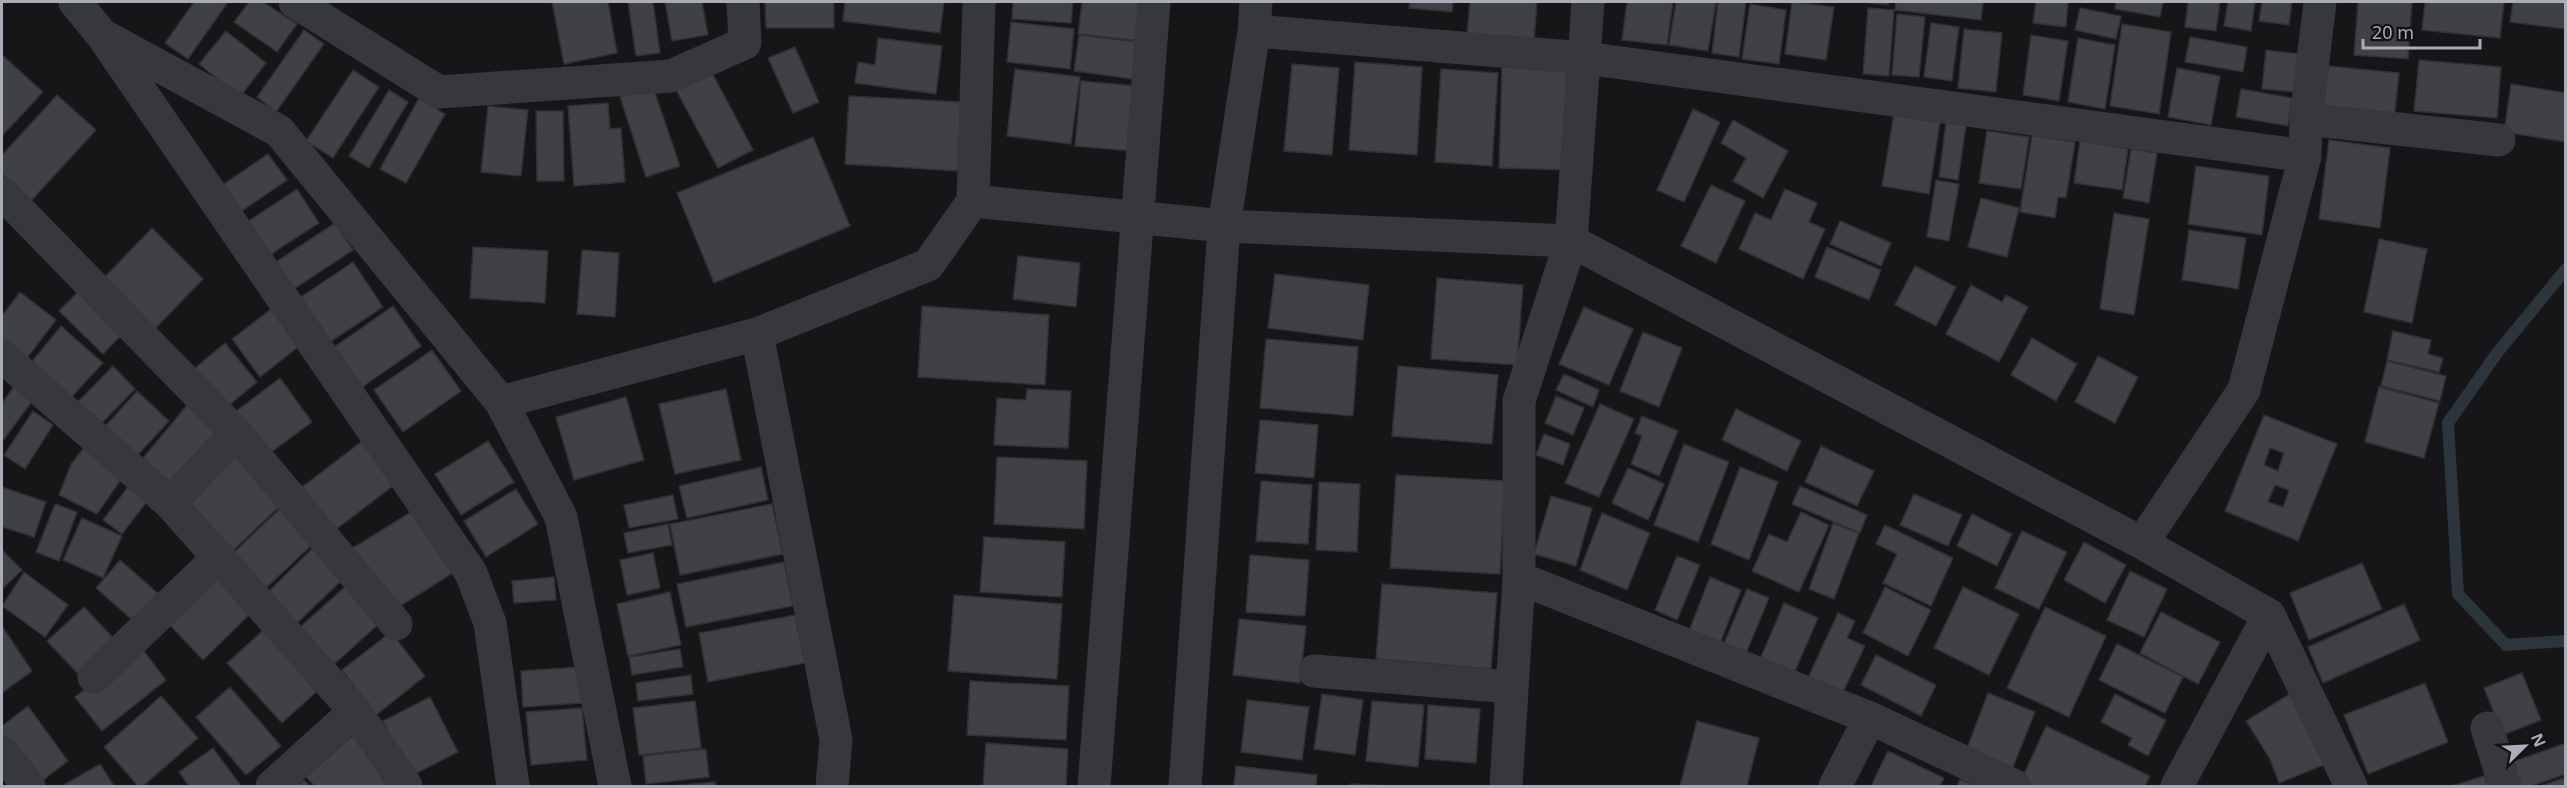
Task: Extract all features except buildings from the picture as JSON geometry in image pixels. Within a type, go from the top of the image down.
[{"type":"street","points":[[75,2],[102,35],[471,573],[490,623],[513,786]]},
{"type":"street","points":[[295,2],[440,92],[671,76],[745,43],[743,2]]},
{"type":"street","points":[[501,402],[757,334],[928,265],[973,201],[979,2]]},
{"type":"street","points":[[1094,786],[1154,2]]},
{"type":"street","points":[[1506,786],[1519,578],[1519,401],[1572,241],[1588,2]]},
{"type":"street","points":[[2142,543],[2244,390],[2305,156],[2306,119],[2320,2]]},
{"type":"street","points":[[1185,786],[1224,226],[1255,16],[1585,58],[2305,156]]},
{"type":"street","points":[[102,35],[279,131],[501,402],[561,517],[615,786]]},
{"type":"street","points":[[2306,119],[2499,140]]},
{"type":"street","points":[[2,193],[236,433],[396,624]]},
{"type":"street","points":[[973,201],[1224,226],[1572,241],[2142,543],[2269,615],[2351,786]]},
{"type":"street","points":[[757,334],[836,740],[832,786]]},
{"type":"street","points":[[2,356],[170,503],[355,711],[406,786]]},
{"type":"street","points":[[170,503],[236,433]]},
{"type":"street","points":[[94,677],[219,557]]},
{"type":"street","points":[[1519,578],[1870,718],[2015,786]]},
{"type":"street","points":[[2176,786],[2269,615]]},
{"type":"street","points":[[1314,671],[1512,687]]},
{"type":"street","points":[[272,786],[355,711]]},
{"type":"street","points":[[1835,786],[1870,718]]},
{"type":"street","points":[[2487,728],[2505,786]]},
{"type":"street","points":[[2,752],[29,786]]},
{"type":"waterway","points":[[2566,269],[2497,353],[2448,423],[2458,594],[2506,645],[2566,641]]}]
